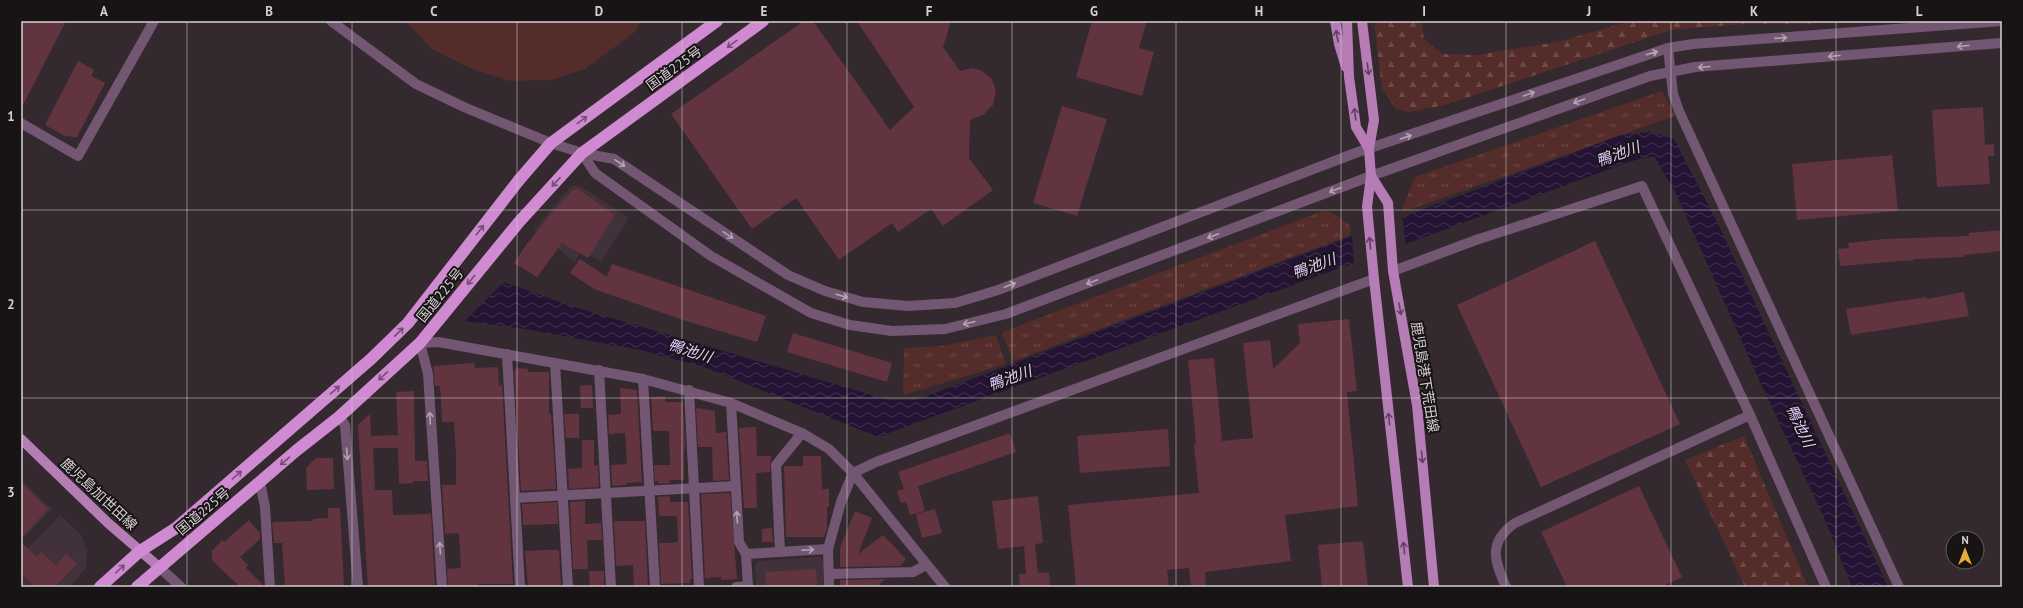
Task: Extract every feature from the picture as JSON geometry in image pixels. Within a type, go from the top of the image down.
[{"type":"highway","name":"国道225号","points":[[100,587],[140,551],[176,528],[371,359],[408,323],[519,180],[551,143],[717,21]]},
{"type":"highway","name":"国道225号","points":[[137,587],[339,417],[420,343],[519,222],[582,153],[763,21]]},
{"type":"main road","name":"鹿児島港下荒田線","points":[[1334,21],[1339,44],[1349,76]]},
{"type":"main road","name":"鹿児島港下荒田線","points":[[1347,21],[1349,76],[1356,127],[1369,149]]},
{"type":"main road","name":"鹿児島港下荒田線","points":[[1362,24],[1374,120],[1369,149],[1371,176],[1367,207],[1408,587]]},
{"type":"main road","name":"鹿児島港下荒田線","points":[[1371,176],[1388,203],[1393,271],[1417,405],[1434,587]]},
{"type":"main road","name":"鹿児島加世田線","points":[[21,439],[159,567]]},
{"type":"street","points":[[21,123],[78,156],[154,21]]},
{"type":"street","points":[[331,21],[416,84],[466,108],[551,143],[582,153],[614,159],[788,275],[824,291],[863,302],[908,306],[956,303],[998,290],[1369,149],[1668,48],[1693,44],[2002,21]]},
{"type":"street","points":[[582,153],[595,173],[711,256],[811,313],[850,325],[892,331],[945,329],[1006,314],[1371,176],[1625,84],[1695,67],[2002,42]]},
{"type":"street","points":[[1668,48],[1673,94],[1680,111],[1899,587]]},
{"type":"street","points":[[1393,271],[1476,240],[1642,186],[1750,415],[1826,587]]},
{"type":"street","points":[[829,587],[828,549],[841,502],[853,473],[876,462],[1374,278]]},
{"type":"street","points":[[442,587],[428,374],[420,343],[438,342],[599,370],[689,390],[731,403],[802,433],[829,449],[853,473],[945,587]]},
{"type":"street","points":[[507,354],[520,587]]},
{"type":"street","points":[[555,363],[568,587]]},
{"type":"street","points":[[599,370],[611,587]]},
{"type":"street","points":[[643,379],[655,587]]},
{"type":"street","points":[[689,390],[699,587]]},
{"type":"street","points":[[731,403],[739,542],[746,554],[748,587],[736,587]]},
{"type":"street","points":[[1506,587],[1495,549],[1496,542],[1508,528],[1515,523],[1750,415]]},
{"type":"street","points":[[339,417],[345,425],[358,587]]},
{"type":"street","points":[[780,552],[776,465],[802,433]]},
{"type":"street","points":[[260,482],[265,507],[270,587]]},
{"type":"street","points":[[515,498],[735,486]]},
{"type":"street","points":[[746,554],[828,549]]},
{"type":"street","points":[[829,574],[913,572],[926,565]]},
{"type":"street","points":[[159,567],[181,587]]},
{"type":"shaded area","points":[[571,186],[580,186],[629,218],[601,262],[582,250],[575,262],[534,230]]},
{"type":"shaded area","points":[[21,480],[52,509],[21,541]]},
{"type":"shaded area","points":[[60,515],[81,535],[87,550],[86,568],[70,587],[21,587],[21,555]]},
{"type":"shaded area","points":[[820,557],[823,560],[823,587],[756,587],[755,565],[758,561]]},
{"type":"green space","points":[[405,21],[641,21],[635,32],[585,69],[551,80],[510,81],[470,68],[432,49]]},
{"type":"green space","points":[[1374,21],[1421,21],[1424,39],[1442,54],[1476,55],[1557,42],[1631,21],[1861,21],[1807,24],[1744,24],[1671,30],[1445,105],[1409,112],[1396,109],[1382,89]]},
{"type":"green space","points":[[1662,91],[1675,116],[1403,212],[1403,206],[1415,177]]},
{"type":"green space","points":[[1326,210],[1349,224],[1351,235],[1013,361],[1002,332]]},
{"type":"green space","points":[[996,335],[1006,364],[903,395],[904,348],[942,346]]},
{"type":"green space","points":[[1744,436],[1808,587],[1745,587],[1685,460]]},
{"type":"water","name":"鴨池川","points":[[1649,132],[1674,139],[1718,224],[1888,587],[1852,587],[1826,522],[1760,382],[1676,194],[1654,156],[1632,161],[878,437],[707,368],[641,350],[525,329],[465,321],[504,282],[571,306],[889,400],[916,400],[1621,135]]},
{"type":"pier","points":[[1402,216],[1406,247],[1354,266],[1352,235]]},
{"type":"building","points":[[21,21],[66,21],[21,109]]},
{"type":"building","points":[[804,21],[813,21],[890,130],[914,107],[857,21],[951,21],[943,47],[960,71],[973,68],[980,70],[991,78],[996,91],[993,105],[983,115],[970,120],[969,158],[993,190],[943,226],[931,209],[898,232],[892,223],[839,260],[796,198],[752,229],[671,114]]},
{"type":"building","points":[[1092,21],[1147,21],[1139,48],[1154,52],[1142,96],[1076,77]]},
{"type":"building","points":[[78,61],[94,70],[91,76],[105,83],[77,137],[65,136],[45,125]]},
{"type":"building","points":[[1062,106],[1107,119],[1077,216],[1033,203]]},
{"type":"building","points":[[1983,107],[1985,145],[1994,144],[1994,156],[1988,156],[1990,184],[1937,187],[1932,110]]},
{"type":"building","points":[[1892,155],[1898,211],[1797,220],[1792,164]]},
{"type":"building","points":[[578,189],[615,215],[588,258],[562,243],[537,277],[514,263],[526,245],[551,214],[573,190]]},
{"type":"building","points":[[2002,230],[2002,251],[1964,255],[1964,257],[1914,259],[1840,266],[1838,249],[1849,248],[1848,243],[1884,239],[1969,236],[1969,233]]},
{"type":"building","points":[[1595,241],[1680,424],[1541,487],[1457,305]]},
{"type":"building","points":[[580,259],[607,277],[612,264],[766,316],[757,342],[686,321],[594,289],[570,273]]},
{"type":"building","points":[[1964,292],[1969,316],[1851,335],[1846,309],[1927,297],[1927,299]]},
{"type":"building","points":[[1349,319],[1357,391],[1347,392],[1358,506],[1285,515],[1291,561],[1205,572],[1206,587],[1191,587],[1189,568],[1167,570],[1169,587],[1076,587],[1068,505],[1199,493],[1188,360],[1214,358],[1222,441],[1253,438],[1243,343],[1270,340],[1273,369],[1300,343],[1298,324]]},
{"type":"building","points":[[793,333],[892,363],[887,382],[787,352]]},
{"type":"building","points":[[474,363],[475,368],[498,367],[499,387],[502,383],[513,584],[478,584],[478,587],[448,587],[447,569],[461,568],[459,533],[445,534],[442,485],[456,485],[454,422],[442,422],[440,386],[435,386],[433,366]]},
{"type":"building","points":[[517,368],[528,369],[528,372],[549,372],[549,414],[551,414],[556,489],[521,491],[514,371]]},
{"type":"building","points":[[592,385],[593,408],[581,408],[580,386]]},
{"type":"building","points":[[620,388],[637,390],[642,482],[612,486],[611,465],[627,464],[625,433],[609,434],[608,415],[621,414]]},
{"type":"building","points":[[414,391],[415,461],[427,461],[428,481],[413,481],[413,483],[399,484],[398,448],[373,448],[375,490],[392,490],[393,515],[431,514],[435,587],[368,587],[358,425],[370,414],[371,436],[398,435],[396,392]]},
{"type":"building","points":[[665,396],[665,402],[683,402],[685,446],[684,480],[670,480],[670,483],[658,484],[658,481],[655,482],[654,465],[670,465],[669,431],[653,431],[651,397]]},
{"type":"building","points":[[696,408],[715,411],[716,433],[726,432],[729,480],[713,481],[712,447],[698,447]]},
{"type":"building","points":[[564,414],[579,414],[579,438],[566,438]]},
{"type":"building","points":[[756,427],[757,456],[771,456],[770,472],[756,473],[757,508],[744,508],[739,428]]},
{"type":"building","points":[[1168,429],[1170,466],[1080,473],[1077,436]]},
{"type":"building","points":[[1010,433],[1016,452],[918,486],[925,511],[910,515],[906,502],[901,503],[897,491],[904,489],[898,472]]},
{"type":"building","points":[[582,440],[594,440],[594,466],[598,465],[599,487],[569,489],[568,469],[582,468]]},
{"type":"building","points":[[803,456],[821,456],[822,489],[829,489],[827,528],[824,537],[786,537],[784,466],[803,466]]},
{"type":"building","points":[[316,458],[333,458],[334,489],[307,490],[306,468]]},
{"type":"building","points":[[21,483],[48,509],[21,538]]},
{"type":"building","points":[[1639,486],[1682,577],[1662,587],[1567,587],[1541,532]]},
{"type":"building","points":[[730,493],[737,579],[721,580],[721,577],[705,578],[701,494]]},
{"type":"building","points":[[670,496],[670,502],[688,502],[692,579],[690,579],[690,583],[661,584],[659,543],[678,542],[677,516],[659,516],[658,497]]},
{"type":"building","points":[[1038,496],[1043,543],[1035,544],[1038,573],[1049,572],[1050,587],[1020,587],[1019,574],[1026,574],[1024,546],[998,549],[992,501]]},
{"type":"building","points":[[585,501],[585,524],[601,523],[602,540],[587,540],[588,569],[573,569],[570,502]]},
{"type":"building","points":[[557,502],[558,524],[523,525],[522,504]]},
{"type":"building","points":[[328,508],[340,508],[344,587],[285,587],[282,543],[274,543],[272,522],[313,521],[313,519],[328,518]]},
{"type":"building","points":[[935,509],[942,533],[922,538],[916,514]]},
{"type":"building","points":[[855,511],[872,518],[858,554],[883,535],[906,559],[900,566],[840,567],[840,547]]},
{"type":"building","points":[[249,520],[260,533],[260,539],[240,557],[248,565],[246,568],[263,585],[263,587],[240,587],[212,560],[212,551],[222,540],[224,542]]},
{"type":"building","points":[[614,521],[645,521],[648,587],[634,587],[633,565],[616,566]]},
{"type":"building","points":[[772,528],[773,542],[762,542],[762,529]]},
{"type":"building","points":[[1363,541],[1368,587],[1322,587],[1318,545]]},
{"type":"building","points":[[21,542],[37,557],[41,552],[56,565],[66,554],[77,564],[55,587],[35,587],[21,573]]},
{"type":"building","points":[[559,550],[561,587],[528,587],[525,551]]},
{"type":"building","points":[[816,569],[817,587],[766,587],[765,572]]},
{"type":"building","points":[[589,571],[604,571],[604,587],[590,587]]},
{"type":"building","points":[[885,579],[877,587],[840,587],[840,580]]}]
